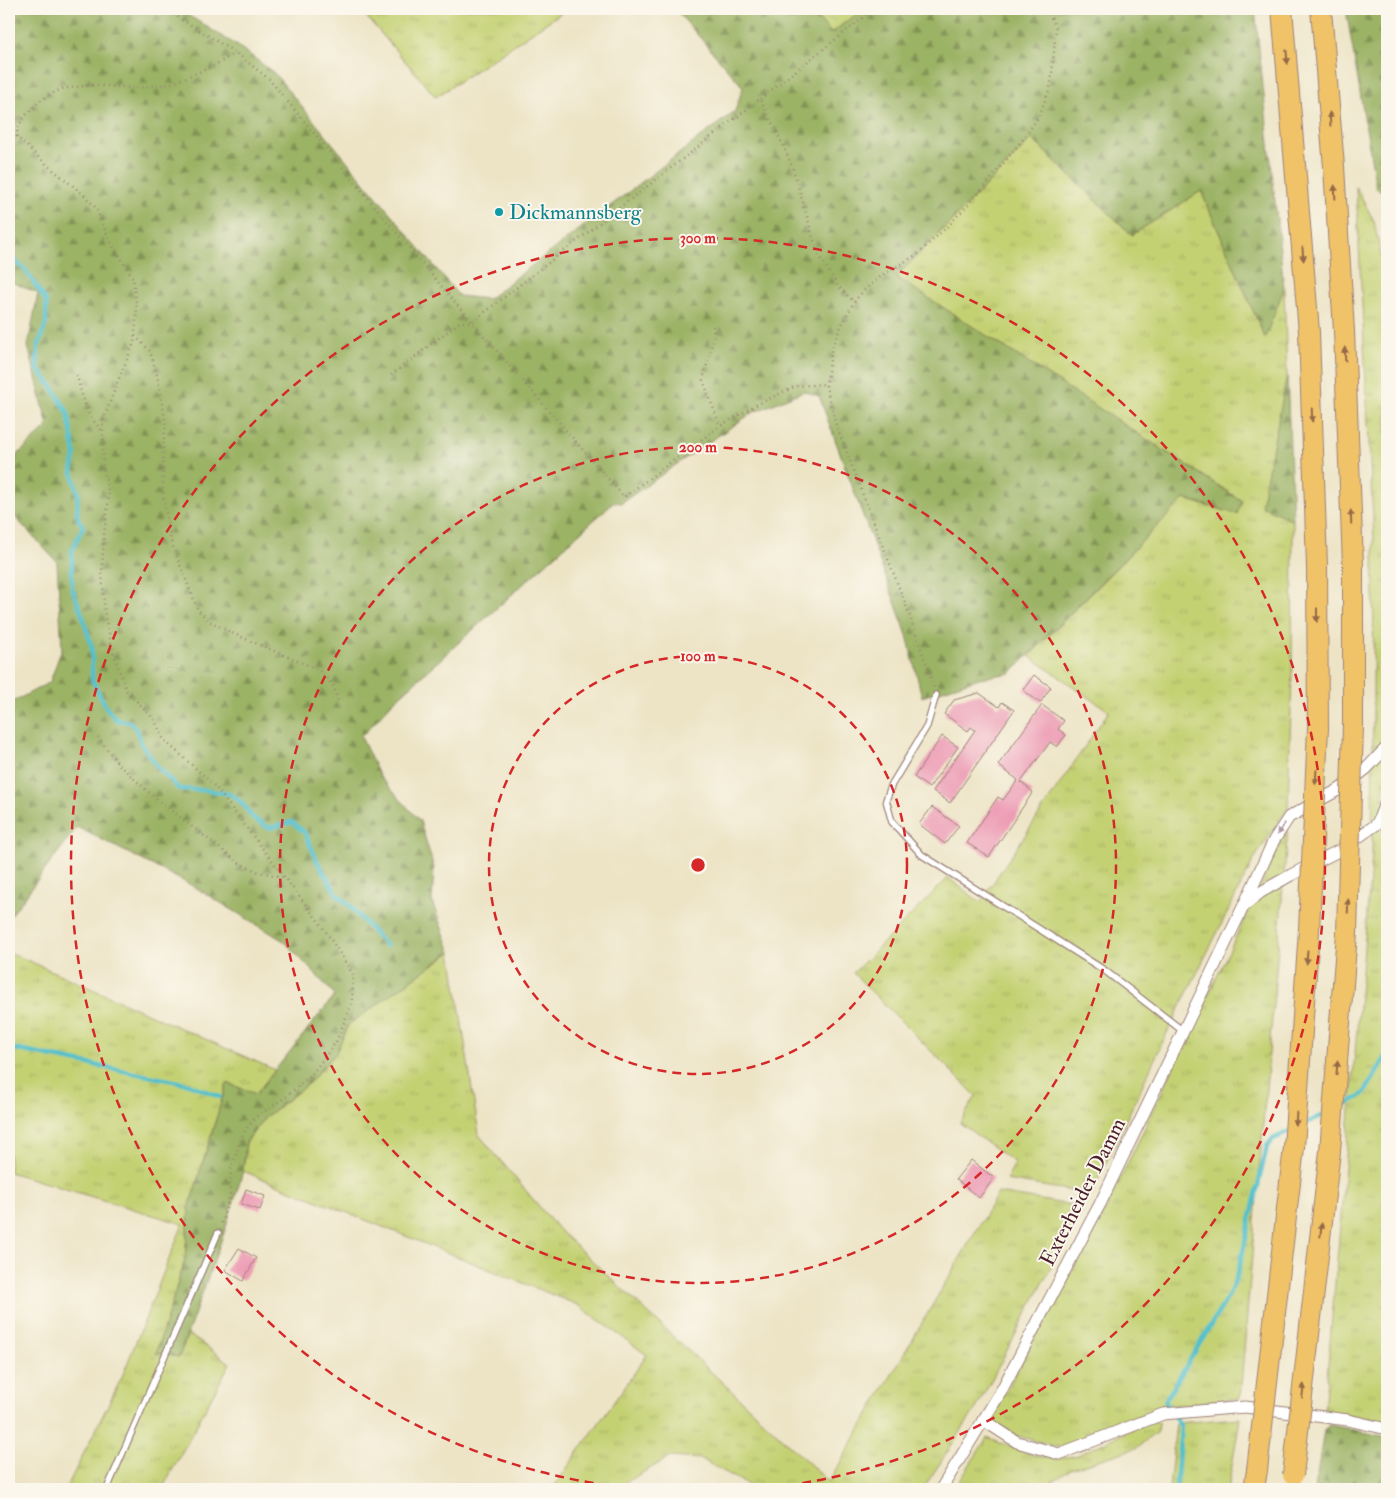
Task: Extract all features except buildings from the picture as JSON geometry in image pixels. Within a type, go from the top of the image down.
[{"type":"highway","points":[[1256,1480],[1294,1147],[1309,940],[1318,728],[1317,566],[1309,332],[1282,9]]},
{"type":"highway","points":[[1292,1482],[1330,1151],[1347,933],[1353,725],[1353,565],[1344,331],[1334,167],[1321,9]]},
{"type":"street","name":"Exterheider Damm","points":[[941,1489],[1000,1392],[1100,1204],[1184,1032],[1274,840],[1289,817],[1340,790],[1387,747]]},
{"type":"street","name":"Exterheider Damm","points":[[1244,905],[1268,887],[1340,850],[1377,824],[1387,798]]},
{"type":"street","points":[[983,1420],[1017,1442],[1059,1454],[1163,1414],[1245,1406],[1348,1420],[1387,1429]]},
{"type":"lane","points":[[936,695],[927,726],[892,784],[886,800],[892,822],[922,855],[1104,970],[1184,1032]]},
{"type":"lane","points":[[107,1489],[218,1233]]},
{"type":"path","points":[[165,9],[236,53],[269,79],[472,322],[624,497],[720,426],[756,405],[796,386],[826,384]]},
{"type":"path","points":[[391,375],[460,322],[472,322],[874,9]]},
{"type":"path","points":[[936,695],[907,608],[836,425],[826,384],[832,347],[854,302],[863,291],[884,274],[918,254],[950,224],[986,185],[1024,138],[1039,116],[1051,85],[1056,28],[1047,9]]},
{"type":"path","points":[[18,139],[17,129],[25,116],[42,98],[61,89],[92,84],[136,88],[170,84],[213,66],[236,53]]},
{"type":"path","points":[[760,99],[793,169],[818,254],[838,286],[854,302]]},
{"type":"path","points":[[9,129],[96,208],[109,239],[133,278],[138,310],[134,343],[103,421],[103,466],[109,496],[102,572],[105,616],[114,655],[126,690],[154,719],[164,740],[213,784],[325,930],[353,974],[352,1003],[336,1042],[312,1074],[286,1097],[256,1117],[243,1133],[231,1170],[230,1196],[218,1233]]},
{"type":"path","points":[[713,326],[714,336],[703,380],[720,426]]},
{"type":"path","points":[[135,336],[150,351],[157,375],[166,425],[163,446],[163,496],[170,542],[198,610],[209,621],[234,634],[320,670],[333,685],[338,701]]},
{"type":"path","points":[[77,376],[89,415],[103,433]]},
{"type":"path","points":[[98,737],[118,764],[154,797],[239,863],[259,872],[284,877]]},
{"type":"green space","points":[[9,9],[178,9],[238,46],[274,73],[459,296],[488,299],[735,111],[743,87],[675,9],[810,9],[831,33],[864,9],[1255,9],[1284,288],[1265,338],[1201,191],[1132,235],[1032,139],[896,277],[1242,501],[1237,514],[1184,499],[1011,673],[979,678],[922,697],[907,635],[819,396],[804,391],[752,413],[621,503],[614,502],[392,703],[361,737],[380,777],[420,821],[434,868],[432,902],[451,952],[348,1025],[336,1053],[308,1084],[264,1118],[246,1142],[243,1171],[225,1230],[179,1357],[156,1353],[185,1260],[189,1208],[227,1083],[256,1094],[335,995],[284,941],[191,885],[77,827],[9,918],[9,704],[50,682],[62,648],[57,562],[12,514],[9,517],[9,463],[48,426],[28,346],[38,293],[9,281]]},
{"type":"green space","points":[[360,9],[567,9],[436,97]]},
{"type":"green space","points":[[810,9],[864,9],[831,33]]},
{"type":"green space","points":[[1346,9],[1387,9],[1387,193],[1376,188]]},
{"type":"green space","points":[[1032,139],[1132,235],[1201,191],[1265,337],[1284,288],[1287,376],[1262,506],[1293,520],[1292,674],[1288,808],[1254,859],[1167,1033],[1091,1194],[1006,1180],[1015,1163],[960,1123],[976,1096],[853,973],[948,878],[980,902],[1109,711],[1029,656],[1184,499],[1236,514],[1242,501],[896,277]]},
{"type":"green space","points":[[1356,187],[1374,221],[1387,286],[1387,773],[1382,799],[1387,801],[1387,1421],[1324,1411],[1372,856],[1374,540]]},
{"type":"green space","points":[[1287,376],[1293,520],[1261,506]]},
{"type":"green space","points":[[1288,828],[1240,1398],[1161,1407],[1061,1448],[1018,1436],[990,1420],[1105,1211]]},
{"type":"green space","points":[[9,952],[275,1070],[256,1094],[227,1083],[189,1208],[185,1260],[156,1353],[179,1357],[188,1334],[230,1363],[162,1489],[66,1489],[122,1377],[183,1224],[9,1172]]},
{"type":"green space","points":[[451,952],[479,1135],[559,1230],[829,1482],[998,1193],[1083,1207],[977,1407],[923,1489],[756,1489],[701,1459],[670,1457],[614,1489],[561,1489],[555,1485],[647,1355],[578,1305],[243,1171],[246,1143],[264,1118],[308,1084],[336,1053],[348,1025]]},
{"type":"green space","points":[[1240,1418],[1228,1489],[1169,1489],[1176,1423]]},
{"type":"green space","points":[[1156,1422],[1160,1423],[1156,1433],[1136,1448],[1071,1469],[1041,1489],[954,1489],[987,1438],[1036,1456],[1059,1459],[1078,1455],[1137,1427]]},
{"type":"green space","points":[[1330,1425],[1387,1437],[1387,1489],[1315,1489],[1324,1430]]},
{"type":"waterway","points":[[9,255],[26,271],[46,301],[46,323],[38,347],[37,368],[51,385],[68,413],[75,455],[72,472],[78,493],[77,512],[78,519],[83,526],[72,551],[72,588],[92,648],[92,680],[107,709],[117,720],[130,722],[137,730],[141,743],[156,765],[179,789],[206,790],[230,794],[241,802],[253,818],[269,828],[292,822],[305,833],[318,863],[336,893],[386,946]]},
{"type":"waterway","points":[[9,1048],[189,1084],[220,1097]]},
{"type":"waterway","points":[[1340,1107],[1358,1098],[1365,1092],[1387,1055]]},
{"type":"waterway","points":[[1302,1125],[1326,1114]]},
{"type":"waterway","points":[[1176,1489],[1181,1427],[1165,1401],[1229,1295],[1238,1273],[1267,1146],[1273,1139],[1290,1131]]},
{"type":"place","name":"Dickmannsberg","points":[[499,212]]}]
